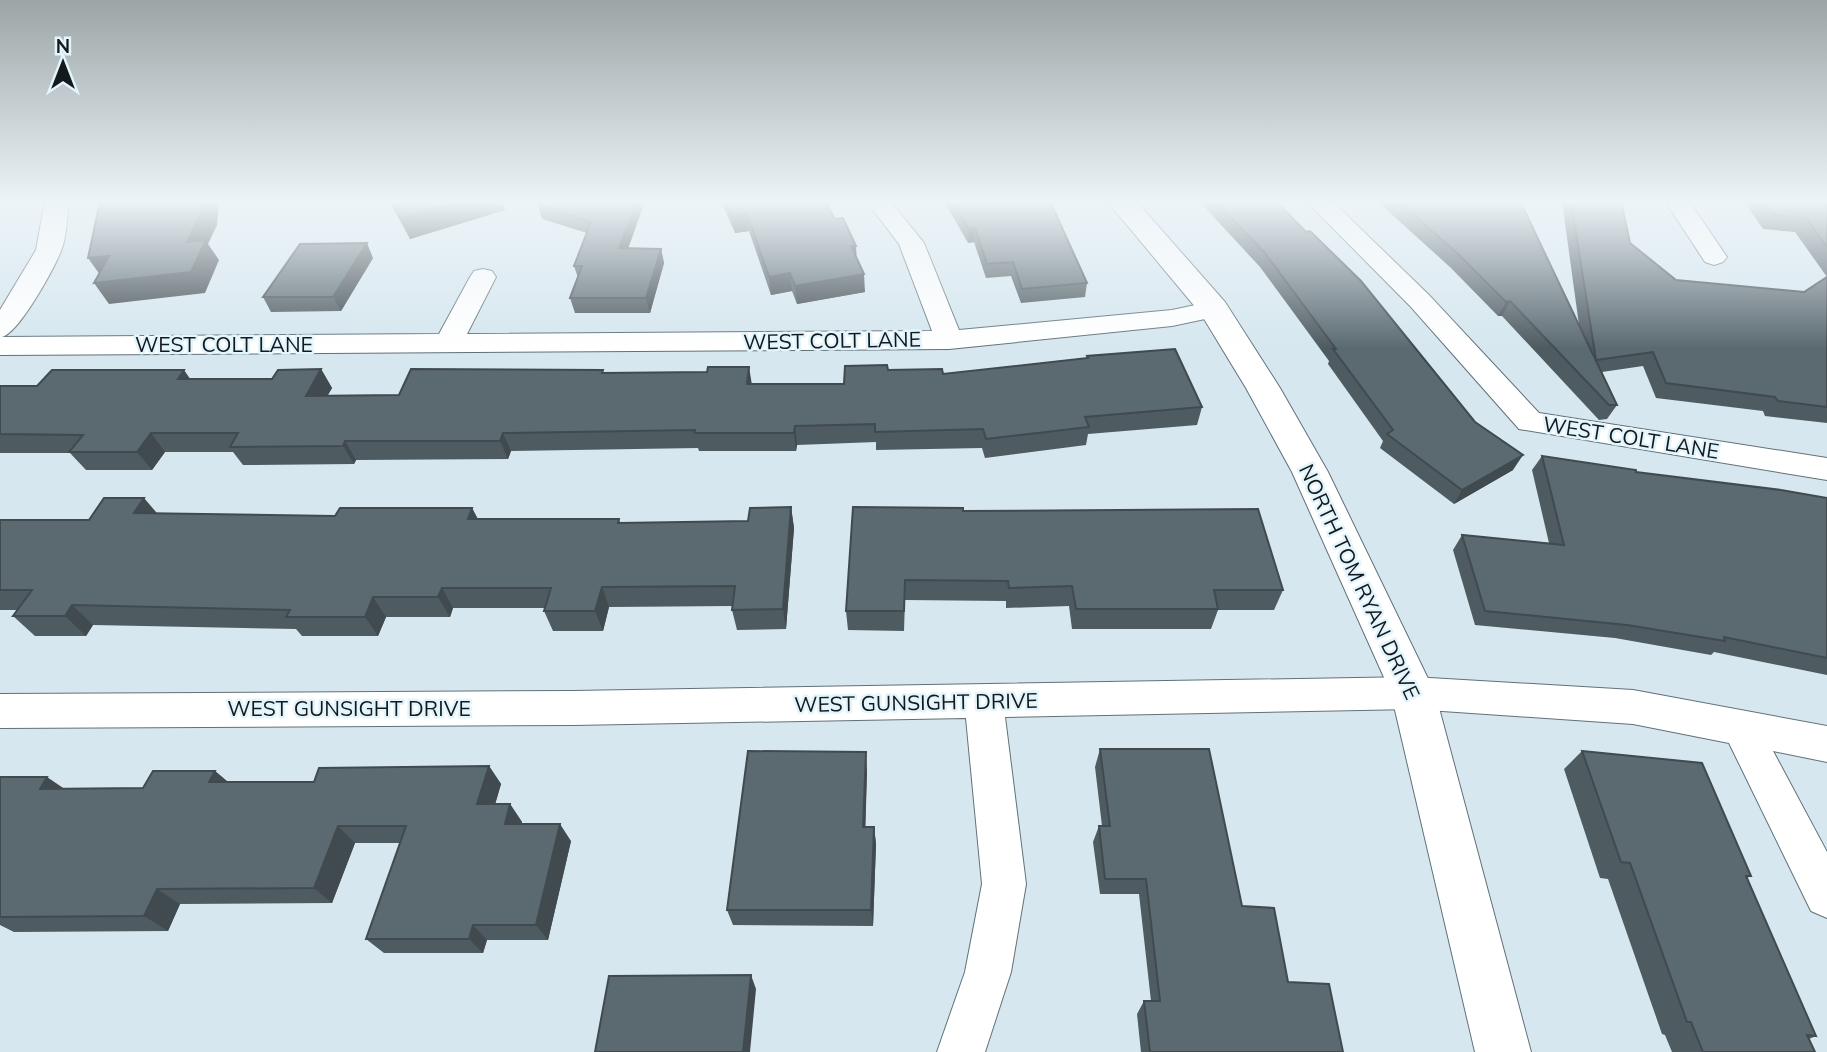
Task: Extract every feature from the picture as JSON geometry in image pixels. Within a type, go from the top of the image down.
[{"type":"street","points":[[0,330],[17,306],[48,250]]},
{"type":"street","points":[[914,250],[949,340]]},
{"type":"street","name":"NORTH TOM RYAN DRIVE","points":[[1163,250],[1214,309],[1263,388],[1310,472],[1413,693],[1503,1052]]},
{"type":"street","name":"WEST COLT LANE","points":[[1368,250],[1420,301],[1530,422],[1827,469]]},
{"type":"street","points":[[1709,250],[1714,257]]},
{"type":"street","points":[[448,344],[482,277]]},
{"type":"street","name":"WEST COLT LANE","points":[[0,346],[949,340],[1172,318],[1214,309]]},
{"type":"street","name":"WEST GUNSIGHT DRIVE","points":[[0,711],[984,703],[1413,693],[1633,707],[1827,744]]},
{"type":"street","points":[[961,1052],[988,972],[1004,884],[984,703]]},
{"type":"street","points":[[1741,726],[1777,802],[1827,895]]},
{"type":"building","points":[[90,250],[201,250],[191,272],[94,283],[109,256],[88,258]]},
{"type":"building","points":[[296,250],[363,250],[333,297],[263,297]]},
{"type":"building","points":[[580,250],[661,250],[646,298],[570,298],[582,266],[574,266]]},
{"type":"building","points":[[760,250],[853,250],[864,274],[795,286],[790,273],[769,277]]},
{"type":"building","points":[[982,250],[1072,250],[1087,283],[1022,289],[1013,262],[987,264]]},
{"type":"building","points":[[1262,250],[1329,250],[1361,281],[1475,422],[1523,455],[1462,490],[1387,434],[1393,430]]},
{"type":"building","points":[[1454,250],[1543,250],[1617,405],[1609,405],[1510,301],[1506,302]]},
{"type":"building","points":[[1579,250],[1639,250],[1676,280],[1804,292],[1827,277],[1827,407],[1778,401],[1775,397],[1666,383],[1653,352],[1596,360]]},
{"type":"building","points":[[1175,349],[1202,407],[1085,417],[1089,427],[986,439],[983,429],[875,432],[875,424],[795,426],[794,433],[695,433],[695,430],[503,433],[500,441],[345,441],[343,446],[230,447],[238,433],[151,433],[137,452],[69,452],[83,435],[0,434],[0,386],[37,386],[52,370],[184,370],[178,379],[272,379],[278,370],[321,369],[306,396],[399,395],[411,369],[603,370],[602,373],[707,372],[708,367],[749,367],[747,384],[844,384],[845,366],[887,365],[888,370],[942,369],[943,374],[1088,358],[1087,356]]},
{"type":"building","points":[[1542,456],[1636,472],[1827,498],[1827,658],[1724,637],[1725,641],[1627,625],[1485,611],[1462,535],[1564,545]]},
{"type":"building","points":[[104,498],[144,498],[134,513],[335,516],[340,508],[472,508],[468,519],[619,519],[618,523],[748,521],[750,508],[791,507],[783,609],[732,610],[735,586],[602,587],[595,611],[544,611],[551,588],[442,588],[438,597],[373,597],[365,617],[286,617],[290,610],[72,605],[65,616],[13,616],[32,590],[0,590],[0,520],[89,520]]},
{"type":"building","points":[[853,507],[963,508],[963,511],[1258,509],[1283,590],[1214,590],[1218,609],[1076,609],[1072,586],[1009,588],[1008,581],[905,580],[904,611],[846,611]]},
{"type":"building","points":[[1100,749],[1209,749],[1242,906],[1274,908],[1288,982],[1329,984],[1343,1052],[1150,1052],[1144,1001],[1160,1001],[1146,879],[1105,879],[1099,826],[1110,826]]},
{"type":"building","points":[[748,751],[866,752],[863,827],[874,827],[871,910],[727,910]]},
{"type":"building","points":[[1582,751],[1702,763],[1751,876],[1746,876],[1816,1036],[1807,1035],[1815,1052],[1703,1052],[1691,1022],[1687,1022],[1630,863],[1621,862]]},
{"type":"building","points":[[489,766],[477,804],[510,804],[505,824],[560,824],[536,925],[473,925],[469,939],[366,939],[406,826],[338,826],[314,888],[157,889],[144,916],[0,917],[0,777],[47,777],[40,789],[143,788],[153,771],[215,771],[209,782],[314,782],[319,768]]},
{"type":"building","points":[[751,975],[743,1052],[595,1052],[609,976]]}]
